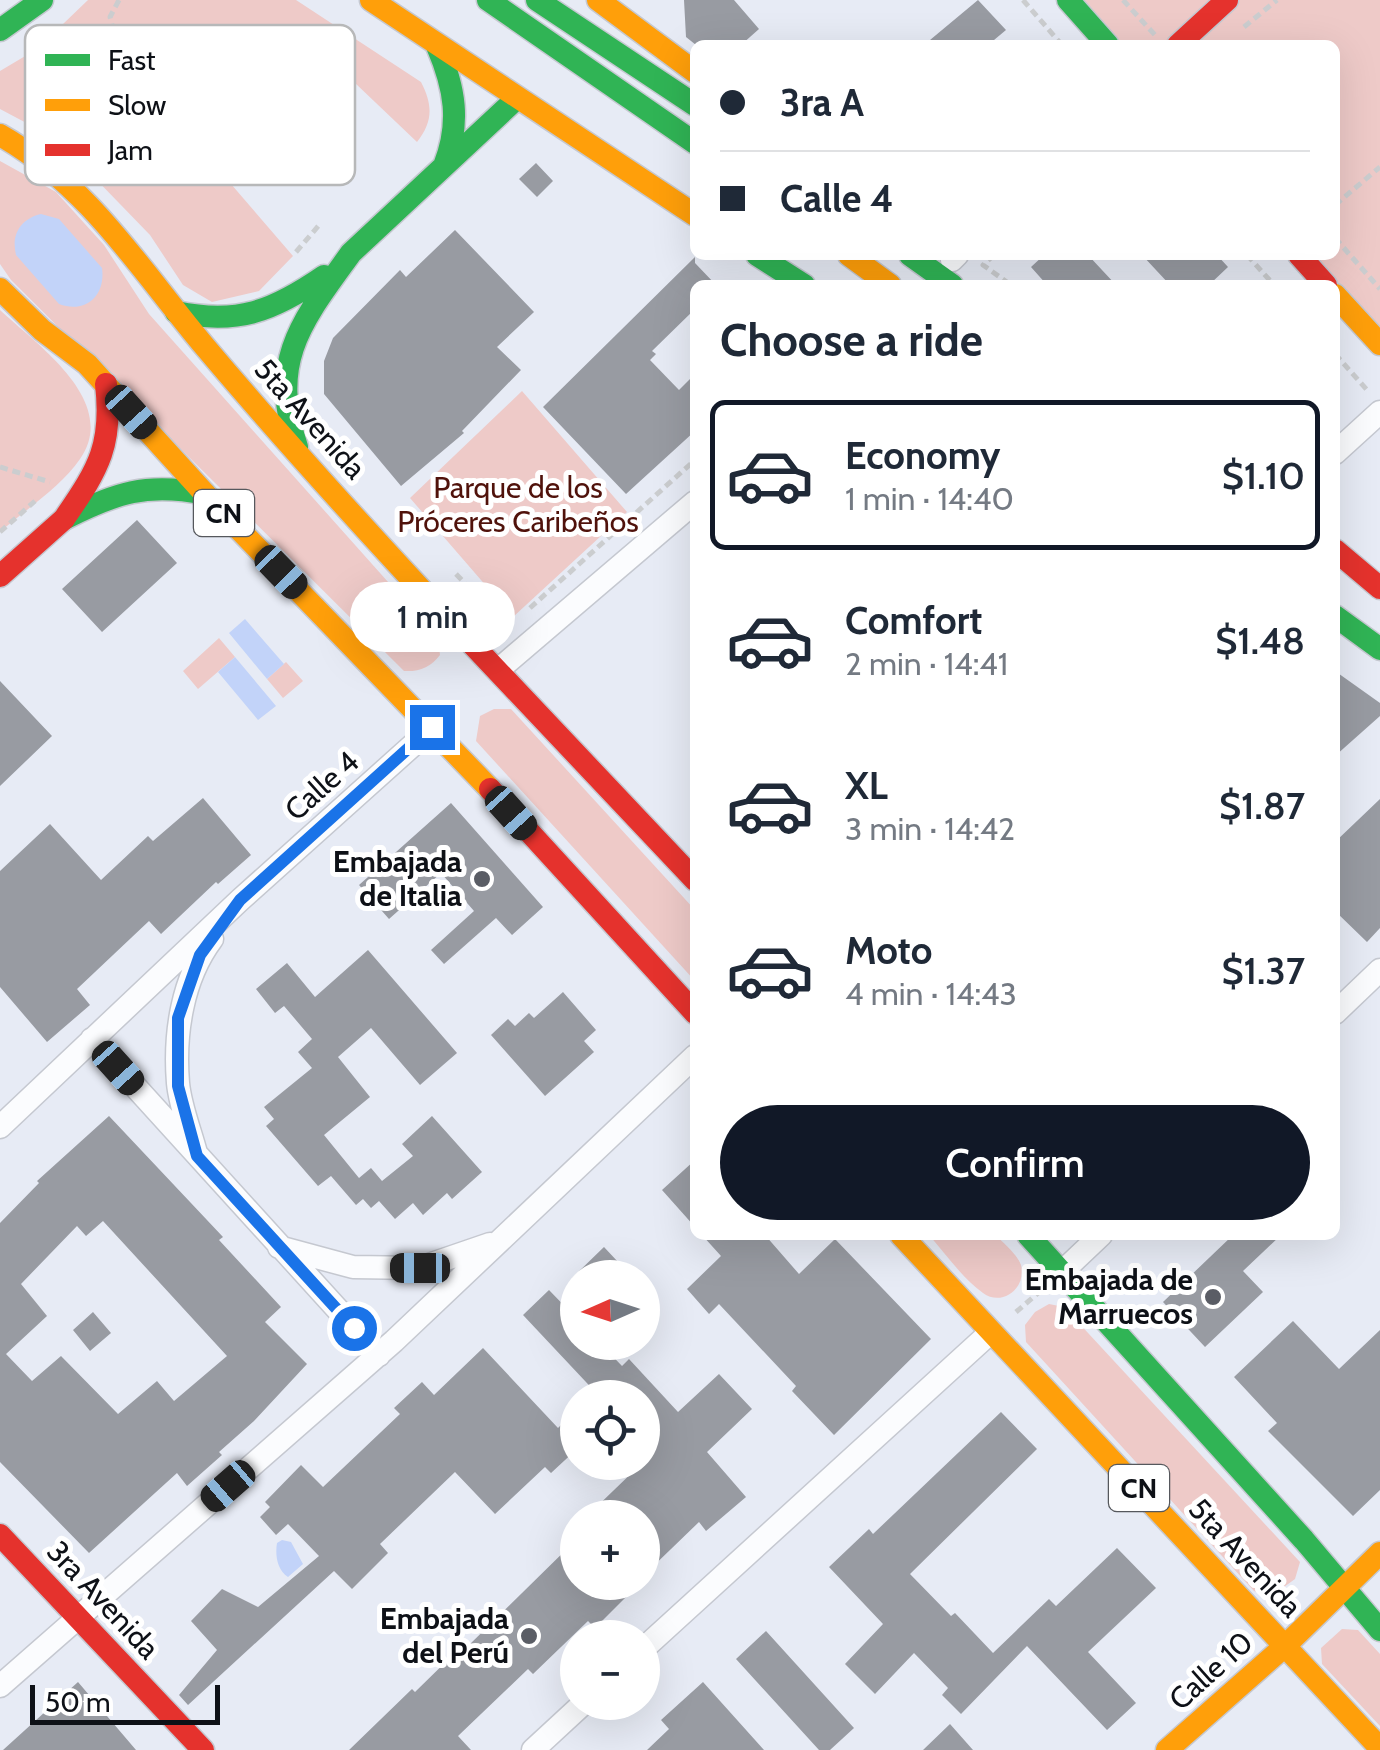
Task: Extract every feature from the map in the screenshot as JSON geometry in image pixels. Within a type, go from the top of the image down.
[{"type":"main road","points":[[4,28],[42,0]]},
{"type":"main road","points":[[370,0],[690,212]]},
{"type":"main road","points":[[488,0],[690,140]]},
{"type":"main road","points":[[536,0],[690,103]]},
{"type":"main road","points":[[1068,0],[1104,40]]},
{"type":"main road","points":[[1183,40],[1227,0]]},
{"type":"main road","points":[[615,5],[690,68]]},
{"type":"main road","points":[[437,46],[450,75],[457,114],[455,142],[443,168]]},
{"type":"main road","points":[[176,312],[204,319],[237,319],[273,308],[306,288],[352,254],[516,99]]},
{"type":"main road","name":"5ta Avenida","points":[[0,136],[25,148]]},
{"type":"main road","name":"5ta Avenida","points":[[73,185],[301,456],[690,875]]},
{"type":"main road","points":[[301,456],[286,420],[286,368],[294,338],[352,254]]},
{"type":"main road","points":[[765,260],[796,280]]},
{"type":"main road","points":[[856,260],[883,280]]},
{"type":"main road","points":[[920,260],[961,280]]},
{"type":"main road","points":[[1304,260],[1322,280]]},
{"type":"main road","name":"CN","points":[[0,289],[106,384],[205,494],[432,727],[690,1008]]},
{"type":"main road","points":[[1340,300],[1380,344]]},
{"type":"main road","points":[[0,576],[64,519],[99,467],[110,431],[106,384]]},
{"type":"main road","points":[[64,519],[107,497],[153,486],[173,486],[205,494]]},
{"type":"main road","points":[[1340,554],[1380,588]]},
{"type":"main road","points":[[1340,572],[1380,601]]},
{"type":"main road","points":[[1340,620],[1380,649]]},
{"type":"main road","name":"5ta Avenida","points":[[906,1240],[1380,1748]]},
{"type":"main road","name":"5ta Avenida","points":[[1033,1240],[1345,1586],[1380,1630]]},
{"type":"main road","name":"3ra Avenida","points":[[0,1535],[203,1750]]},
{"type":"main road","name":"Calle 10","points":[[1168,1750],[1286,1645],[1380,1553]]},
{"type":"street","points":[[1340,447],[1374,402]]},
{"type":"street","points":[[498,670],[690,506]]},
{"type":"street","name":"Calle 4","points":[[0,1126],[240,900],[432,727]]},
{"type":"street","points":[[197,1156],[178,1086],[178,1018],[200,955],[240,900]]},
{"type":"street","points":[[1340,1008],[1380,970]]},
{"type":"street","points":[[92,1039],[378,1355]]},
{"type":"street","points":[[0,1686],[378,1355],[690,1061]]},
{"type":"street","points":[[279,1247],[353,1267],[420,1268],[484,1248],[536,1207]]},
{"type":"street","points":[[1063,1272],[1096,1240]]},
{"type":"street","points":[[660,1634],[992,1332]]},
{"type":"street","points":[[533,1750],[566,1720]]},
{"type":"path","points":[[112,25],[110,17],[119,0]]},
{"type":"path","points":[[1023,0],[1058,40]]},
{"type":"path","points":[[1123,0],[1159,40]]},
{"type":"path","points":[[1236,34],[1277,0]]},
{"type":"path","points":[[1340,201],[1380,166]]},
{"type":"path","points":[[118,202],[123,185]]},
{"type":"path","points":[[293,256],[320,224]]},
{"type":"path","points":[[1340,244],[1380,289]]},
{"type":"path","points":[[989,260],[984,265],[1004,280]]},
{"type":"path","points":[[1252,260],[1270,280]]},
{"type":"path","points":[[1340,360],[1374,402]]},
{"type":"path","points":[[456,574],[508,628],[690,464]]},
{"type":"path","points":[[0,468],[55,484],[0,532]]},
{"type":"path","points":[[992,1332],[1063,1272]]},
{"type":"green space","points":[[88,0],[296,0],[334,25],[62,25]]},
{"type":"green space","points":[[1068,0],[1380,0],[1380,344],[1340,300],[1340,280],[1322,280],[1304,260],[1340,260],[1340,40],[1104,40]]},
{"type":"green space","points":[[355,39],[421,82],[429,106],[426,127],[417,142],[355,83]]},
{"type":"green space","points":[[25,56],[25,122],[0,109],[0,71]]},
{"type":"green space","points":[[0,161],[25,175],[25,185],[43,185],[56,192],[104,245],[149,314],[438,638],[440,655],[433,663],[420,670],[404,671],[11,280],[0,264]]},
{"type":"green space","points":[[102,185],[232,185],[293,256],[259,291],[212,302],[183,285],[150,235]]},
{"type":"green space","points":[[0,310],[69,376],[90,416],[90,437],[72,469],[0,532]]},
{"type":"green space","name":"Parque de los Próceres Caribeños","points":[[522,391],[627,512],[513,617],[410,498]]},
{"type":"green space","points":[[219,638],[235,657],[198,689],[183,671]]},
{"type":"green space","points":[[286,662],[303,681],[283,698],[267,679]]},
{"type":"green space","points":[[494,709],[511,709],[690,905],[690,976],[476,741],[480,716]]},
{"type":"green space","points":[[933,1240],[1001,1240],[1021,1265],[1022,1273],[1017,1288],[998,1298],[983,1293]]},
{"type":"green space","points":[[1049,1304],[1064,1307],[1300,1562],[1295,1579],[1270,1597],[1254,1591],[1026,1342],[1025,1325],[1035,1312]]},
{"type":"green space","points":[[1342,1629],[1358,1630],[1380,1654],[1380,1726],[1322,1664],[1321,1648]]},
{"type":"water","points":[[41,214],[59,219],[102,268],[101,287],[85,304],[59,304],[16,255],[19,229]]},
{"type":"water","points":[[245,619],[284,664],[267,679],[229,633]]},
{"type":"water","points":[[235,657],[276,706],[258,720],[218,672]]},
{"type":"water","points":[[291,1542],[303,1564],[288,1577],[277,1557],[277,1543]]},
{"type":"building","points":[[684,0],[734,0],[759,29],[747,40],[686,37]]},
{"type":"building","points":[[978,0],[1006,30],[994,40],[930,40]]},
{"type":"building","points":[[536,163],[553,181],[537,197],[519,179]]},
{"type":"building","points":[[455,230],[534,312],[497,347],[521,370],[464,433],[401,486],[324,394],[324,361],[333,338],[400,270],[406,277]]},
{"type":"building","points":[[695,260],[711,280],[690,280],[690,314],[652,351],[656,354],[650,360],[679,390],[690,379],[690,436],[626,494],[543,407]]},
{"type":"building","points":[[1039,260],[1093,260],[1111,280],[1043,280],[1031,267]]},
{"type":"building","points":[[1147,260],[1222,260],[1228,267],[1214,280],[1165,280]]},
{"type":"building","points":[[137,520],[177,563],[102,632],[62,589]]},
{"type":"building","points":[[1340,675],[1380,703],[1380,716],[1340,752]]},
{"type":"building","points":[[0,681],[52,736],[0,786]]},
{"type":"building","points":[[203,798],[251,855],[161,934],[149,921],[77,989],[90,1005],[47,1042],[0,987],[0,871],[50,824],[101,880],[148,836],[153,841]]},
{"type":"building","points":[[1380,799],[1380,928],[1367,942],[1340,916],[1340,837]]},
{"type":"building","name":"Embajada de Italia","points":[[451,803],[543,907],[512,935],[496,918],[444,964],[431,950],[474,911],[441,873],[389,919],[359,885]]},
{"type":"building","points":[[368,950],[457,1053],[420,1085],[371,1028],[338,1057],[370,1097],[324,1135],[359,1178],[371,1168],[382,1181],[413,1156],[402,1144],[432,1116],[482,1172],[452,1199],[447,1193],[423,1215],[413,1203],[395,1219],[379,1201],[371,1208],[363,1199],[356,1205],[331,1176],[318,1186],[266,1126],[274,1119],[264,1107],[312,1068],[298,1052],[312,1039],[284,1006],[275,1013],[256,989],[287,963],[315,997]]},
{"type":"building","points":[[563,992],[596,1030],[584,1041],[594,1052],[545,1096],[491,1035],[508,1019],[515,1026],[529,1013],[534,1018]]},
{"type":"building","points":[[109,1116],[223,1237],[219,1240],[281,1307],[265,1322],[307,1364],[219,1452],[222,1455],[187,1486],[177,1473],[89,1553],[0,1462],[0,1223],[37,1181]],"holes":[[[103,1221],[227,1356],[174,1401],[157,1381],[118,1414],[61,1356],[32,1381],[6,1354],[47,1316],[21,1284],[77,1226],[86,1236]]]},
{"type":"building","points":[[690,1165],[690,1221],[662,1190]]},
{"type":"building","points":[[707,1240],[769,1240],[799,1274],[836,1240],[931,1339],[834,1435],[792,1391],[796,1386],[719,1304],[709,1314],[687,1289],[721,1256]]},
{"type":"building","name":"Embajada de Marruecos","points":[[1228,1240],[1276,1240],[1243,1271],[1263,1292],[1205,1347],[1163,1302]]},
{"type":"building","points":[[604,1247],[616,1260],[591,1260]]},
{"type":"building","points":[[549,1290],[560,1301],[560,1354],[523,1315]]},
{"type":"building","points":[[93,1312],[111,1333],[90,1351],[73,1330]]},
{"type":"building","points":[[1293,1321],[1339,1369],[1380,1330],[1380,1490],[1353,1516],[1268,1431],[1277,1423],[1234,1377]]},
{"type":"building","points":[[483,1348],[560,1426],[560,1465],[551,1473],[545,1467],[495,1514],[455,1472],[380,1544],[388,1553],[352,1589],[334,1571],[188,1705],[179,1695],[217,1650],[191,1621],[222,1589],[258,1607],[319,1556],[288,1524],[276,1535],[260,1517],[270,1507],[265,1502],[301,1465],[323,1487],[400,1414],[394,1408],[422,1382],[434,1395]]},
{"type":"building","points":[[565,1360],[616,1360],[622,1366],[630,1360],[648,1380],[584,1380]]},
{"type":"building","points":[[719,1374],[752,1409],[707,1452],[746,1497],[706,1531],[699,1522],[660,1560],[660,1500],[604,1500],[624,1480],[660,1480],[660,1393],[678,1412]]},
{"type":"building","points":[[1001,1412],[1037,1449],[910,1574],[993,1653],[1049,1599],[1056,1606],[1117,1548],[1156,1588],[1088,1652],[1136,1703],[1107,1730],[1027,1646],[961,1714],[942,1695],[948,1688],[914,1653],[875,1694],[845,1664],[883,1624],[829,1567],[869,1529],[873,1534]]},
{"type":"building","points":[[560,1556],[560,1600],[623,1600],[603,1620],[560,1620],[560,1648],[533,1674],[528,1669],[458,1736],[471,1750],[349,1750],[412,1689],[415,1692],[464,1644],[467,1647]]},
{"type":"building","points":[[766,1631],[854,1728],[830,1750],[819,1750],[736,1659]]},
{"type":"building","points":[[78,1682],[136,1750],[3,1750]]},
{"type":"building","points":[[703,1682],[764,1750],[647,1750],[669,1729],[661,1720]]},
{"type":"building","points":[[950,1724],[973,1750],[923,1750]]},
{"type":"traffic: fast","points":[[0,30],[42,0]]},
{"type":"traffic: fast","points":[[488,0],[690,140]]},
{"type":"traffic: fast","points":[[537,0],[690,102]]},
{"type":"traffic: fast","points":[[1068,0],[1104,40]]},
{"type":"traffic: fast","points":[[437,46],[454,106],[453,135],[444,166]]},
{"type":"traffic: fast","points":[[351,253],[516,99]]},
{"type":"traffic: fast","points":[[297,447],[286,390],[288,365],[305,321],[351,253]]},
{"type":"traffic: fast","points":[[765,260],[796,280]]},
{"type":"traffic: fast","points":[[917,260],[945,280]]},
{"type":"traffic: fast","points":[[176,312],[218,317],[254,312],[288,298],[324,276]]},
{"type":"traffic: fast","points":[[64,519],[132,492],[166,489],[205,494]]},
{"type":"traffic: fast","points":[[1340,620],[1380,649]]},
{"type":"traffic: fast","points":[[1033,1240],[1304,1540],[1380,1630]]},
{"type":"traffic: slow","points":[[371,0],[690,212]]},
{"type":"traffic: slow","points":[[598,0],[690,68]]},
{"type":"traffic: slow","points":[[0,135],[25,151]]},
{"type":"traffic: slow","points":[[67,185],[112,232],[267,419],[456,627]]},
{"type":"traffic: slow","points":[[856,260],[883,280]]},
{"type":"traffic: slow","points":[[0,289],[42,330],[87,364],[205,494],[490,789]]},
{"type":"traffic: slow","points":[[1340,300],[1380,344]]},
{"type":"traffic: slow","points":[[906,1240],[1380,1748]]},
{"type":"traffic: slow","points":[[1167,1750],[1286,1645],[1380,1553]]},
{"type":"traffic: jam","points":[[1183,40],[1227,0]]},
{"type":"traffic: jam","points":[[1304,260],[1322,280]]},
{"type":"traffic: jam","points":[[66,516],[101,454],[107,423],[106,384]]},
{"type":"traffic: jam","points":[[0,576],[64,519]]},
{"type":"traffic: jam","points":[[1340,554],[1380,588]]},
{"type":"traffic: jam","points":[[456,627],[690,875]]},
{"type":"traffic: jam","points":[[490,789],[690,1008]]},
{"type":"traffic: jam","points":[[0,1535],[203,1750]]},
{"type":"place","name":"Embajada de Italia","points":[[482,879]]},
{"type":"place","name":"Embajada de Marruecos","points":[[1213,1297]]},
{"type":"place","name":"Embajada del Perú","points":[[529,1636]]},
{"type":"route","points":[[354,1328],[197,1156],[178,1086],[178,1018],[200,955],[240,900],[432,727]]}]
